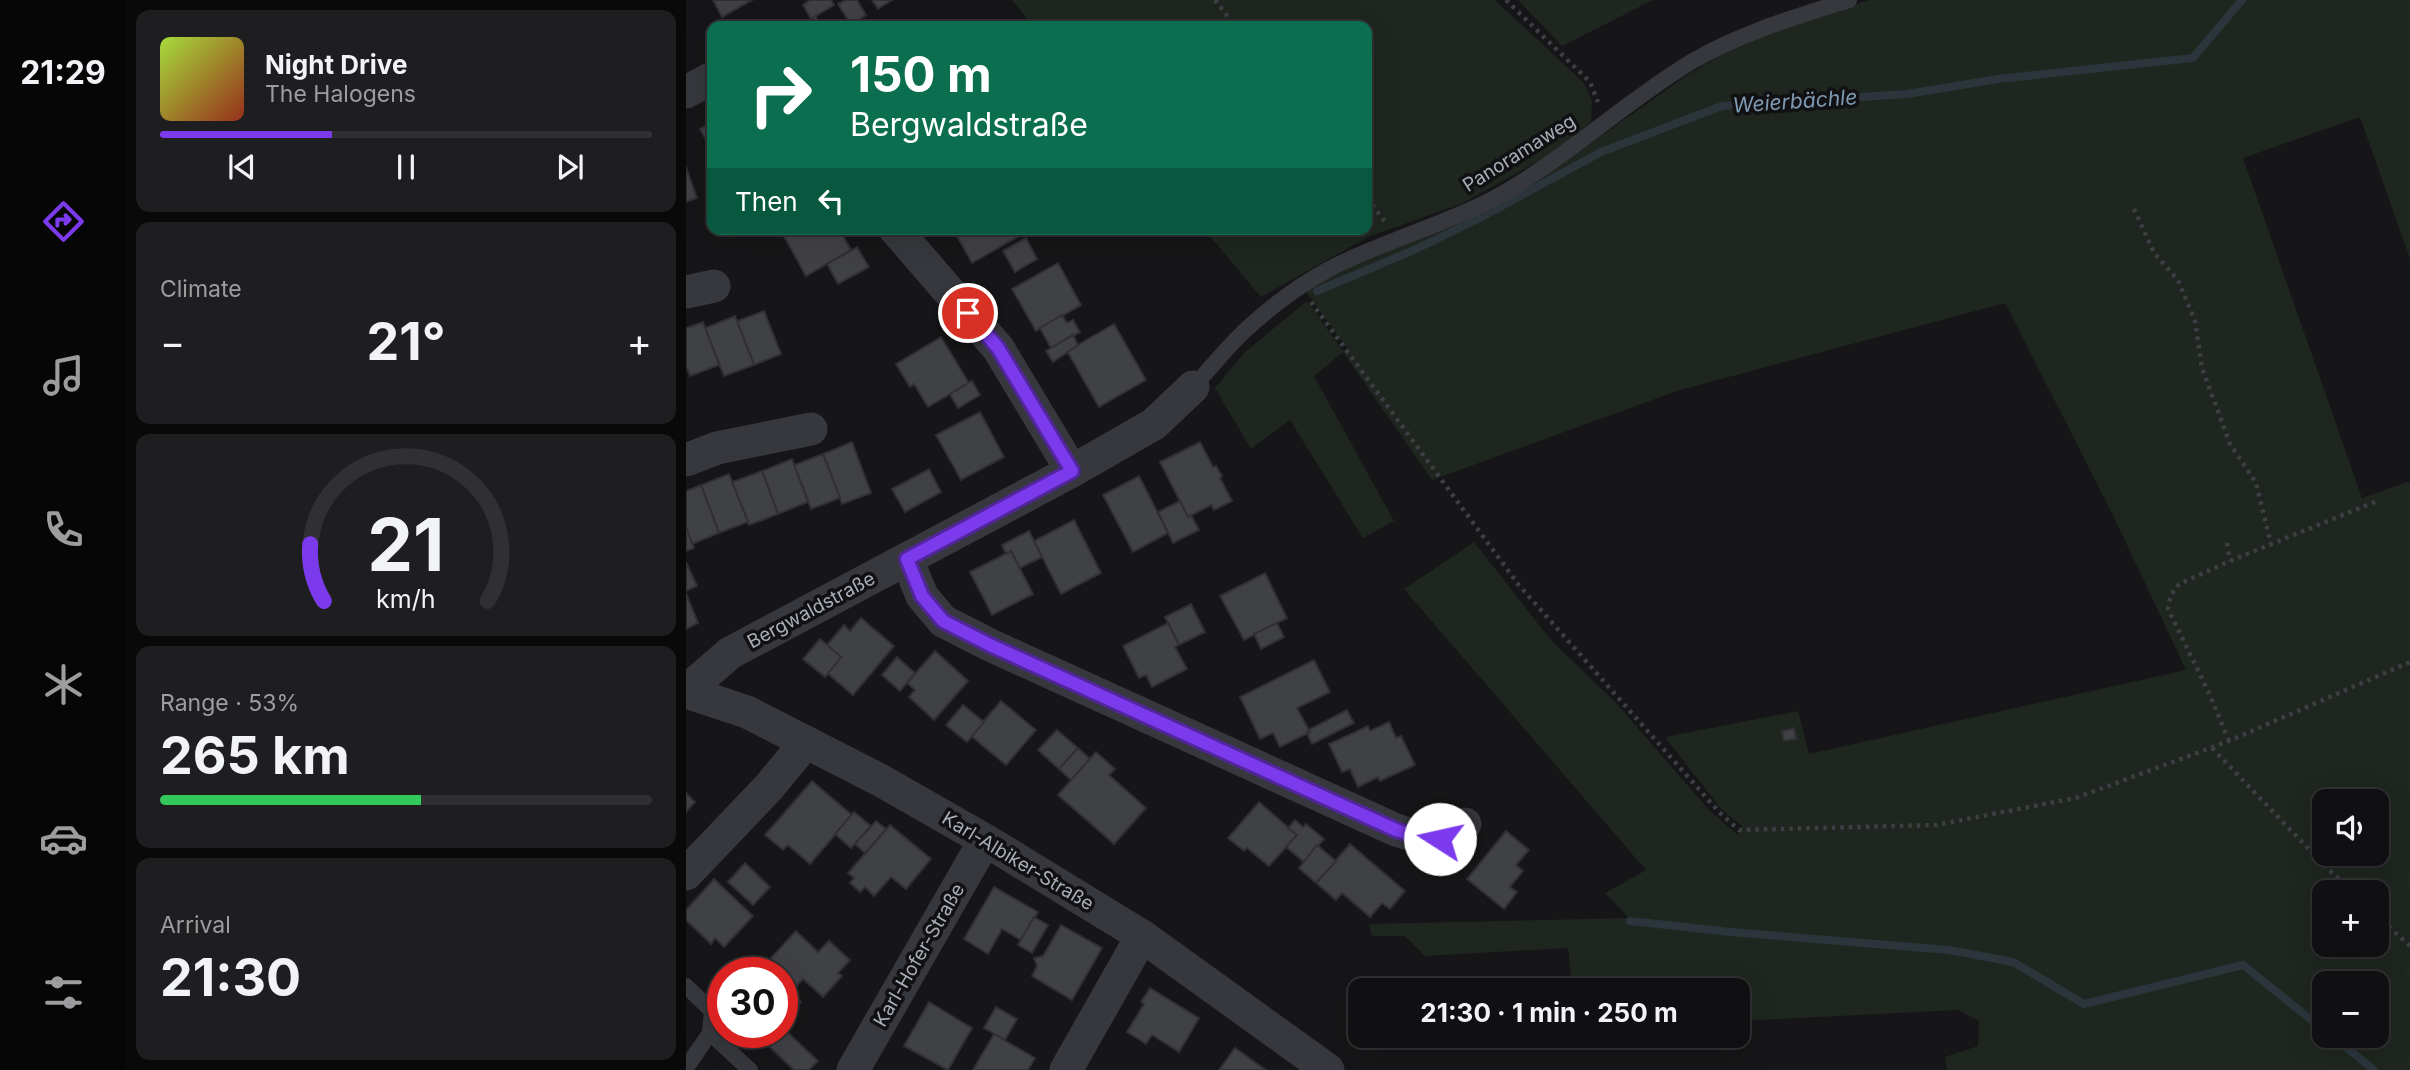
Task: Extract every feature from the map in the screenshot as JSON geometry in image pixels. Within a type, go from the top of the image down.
[{"type":"street","points":[[686,92],[707,81]]},
{"type":"street","points":[[900,235],[998,348],[1072,471]]},
{"type":"street","name":"Bergwaldstraße","points":[[686,691],[730,653],[1072,471],[1154,424],[1193,387]]},
{"type":"street","points":[[686,460],[717,448],[811,429]]},
{"type":"street","points":[[907,559],[922,596],[943,621],[990,645],[1396,830],[1422,838],[1440,839],[1465,824]]},
{"type":"street","name":"Karl-Albiker-Straße","points":[[686,691],[747,712],[880,780],[985,840],[1142,936],[1328,1070]]},
{"type":"street","points":[[686,873],[769,787],[806,742]]},
{"type":"street","name":"Karl-Hofer-Straße","points":[[853,1070],[985,840]]},
{"type":"street","points":[[1066,1070],[1142,936]]},
{"type":"lane","name":"Panoramaweg","points":[[1193,387],[1250,325],[1329,269],[1485,202],[1579,142],[1692,61],[1768,25],[1849,0]]},
{"type":"lane","points":[[686,986],[707,1006]]},
{"type":"lane","points":[[686,1068],[707,1037]]},
{"type":"lane","points":[[726,1048],[750,1070]]},
{"type":"path","points":[[1215,0],[1232,21]]},
{"type":"path","points":[[1506,0],[1590,82]]},
{"type":"path","points":[[1372,204],[1398,238]]},
{"type":"path","points":[[2134,209],[2154,253],[2178,280],[2195,321],[2202,368],[2230,444],[2256,483],[2271,544]]},
{"type":"path","points":[[1300,287],[1518,584],[1719,812],[1739,830],[1936,825],[2076,798],[2212,748],[2410,662]]},
{"type":"path","points":[[2229,741],[2209,692],[2168,609],[2171,595],[2179,584],[2376,501]]},
{"type":"path","points":[[2227,543],[2230,561]]},
{"type":"path","points":[[2212,748],[2340,880]]},
{"type":"path","points":[[2389,927],[2410,946]]},
{"type":"shaded area","points":[[1012,0],[1495,0],[1584,83],[1592,101],[1591,122],[1553,153],[1463,203],[1368,237],[1261,297],[1209,235],[1372,235],[1372,21],[1029,21]]},
{"type":"shaded area","points":[[1518,0],[1653,0],[1562,46]]},
{"type":"shaded area","points":[[1869,0],[2410,0],[2410,259],[2360,117],[2243,158],[2362,498],[2410,481],[2410,1070],[1947,1070],[1945,1057],[1978,1046],[1979,1021],[1958,1010],[1750,1020],[1750,978],[1571,978],[1568,948],[1425,956],[1405,936],[1372,936],[1369,924],[1629,918],[1605,893],[1646,870],[1404,589],[1474,542],[1550,639],[1617,704],[1709,810],[1738,835],[1742,826],[1721,809],[1665,737],[1798,711],[1809,754],[2186,670],[2111,511],[2005,303],[1680,390],[1432,480],[1343,352],[1314,376],[1394,521],[1363,538],[1290,420],[1251,449],[1215,388],[1245,352],[1307,301],[1343,351],[1347,348],[1305,290],[1564,162],[1689,74],[1740,44]]},
{"type":"building","points":[[713,0],[752,0],[722,17]]},
{"type":"building","points":[[810,0],[831,0],[834,5],[811,19],[803,5]]},
{"type":"building","points":[[846,0],[857,0],[866,15],[857,21],[849,21],[838,4]]},
{"type":"building","points":[[872,0],[892,0],[878,9]]},
{"type":"building","points":[[707,126],[707,142],[700,129]]},
{"type":"building","points":[[686,167],[697,198],[686,202]]},
{"type":"building","points":[[783,235],[842,235],[851,250],[806,276]]},
{"type":"building","points":[[956,235],[1018,235],[1019,236],[972,263]]},
{"type":"building","points":[[1026,238],[1037,259],[1015,272],[1003,251]]},
{"type":"building","points":[[857,247],[869,267],[838,284],[827,264]]},
{"type":"building","points":[[1058,263],[1081,305],[1036,331],[1012,289]]},
{"type":"building","points":[[764,311],[781,354],[754,365],[737,321]]},
{"type":"building","points":[[1062,315],[1067,323],[1073,320],[1080,332],[1051,348],[1040,328]]},
{"type":"building","points":[[735,316],[754,365],[724,376],[705,328]]},
{"type":"building","points":[[703,322],[719,365],[690,376],[686,366],[686,328]]},
{"type":"building","points":[[1114,324],[1146,380],[1099,407],[1067,351]]},
{"type":"building","points":[[1073,335],[1078,345],[1053,362],[1046,351]]},
{"type":"building","points":[[941,337],[969,383],[928,407],[914,384],[910,387],[896,364]]},
{"type":"building","points":[[972,381],[980,395],[958,408],[950,394]]},
{"type":"building","points":[[980,412],[1004,457],[961,480],[936,435]]},
{"type":"building","points":[[852,442],[871,493],[842,504],[823,454]]},
{"type":"building","points":[[1200,442],[1213,467],[1216,466],[1222,476],[1220,478],[1232,501],[1214,510],[1211,505],[1188,517],[1160,462]]},
{"type":"building","points":[[823,454],[840,498],[811,509],[794,465]]},
{"type":"building","points":[[792,459],[808,502],[778,514],[762,471]]},
{"type":"building","points":[[929,469],[941,492],[905,512],[892,489]]},
{"type":"building","points":[[762,471],[778,514],[749,525],[732,482]]},
{"type":"building","points":[[729,474],[748,522],[719,533],[701,485]]},
{"type":"building","points":[[1139,476],[1168,533],[1133,552],[1103,495]]},
{"type":"building","points":[[701,485],[719,533],[692,544],[686,527],[686,491]]},
{"type":"building","points":[[1180,501],[1199,530],[1173,543],[1158,512]]},
{"type":"building","points":[[1074,520],[1101,573],[1061,594],[1034,541]]},
{"type":"building","points":[[686,527],[694,548],[686,551]]},
{"type":"building","points":[[1029,531],[1042,557],[1020,568],[1011,551],[1006,554],[1002,545]]},
{"type":"building","points":[[1011,551],[1033,594],[992,615],[970,572]]},
{"type":"building","points":[[686,562],[697,586],[686,591]]},
{"type":"building","points":[[1265,573],[1287,618],[1244,640],[1220,596]]},
{"type":"building","points":[[686,593],[698,623],[686,629]]},
{"type":"building","points":[[1191,604],[1205,632],[1179,645],[1165,617]]},
{"type":"building","points":[[861,618],[894,646],[853,695],[827,673],[841,657],[827,645],[844,625],[850,631]]},
{"type":"building","points":[[1168,623],[1179,645],[1175,647],[1187,669],[1152,687],[1146,675],[1139,678],[1123,646]]},
{"type":"building","points":[[1277,623],[1284,637],[1261,649],[1254,634]]},
{"type":"building","points":[[820,639],[841,657],[825,677],[803,659]]},
{"type":"building","points":[[935,651],[968,681],[934,720],[909,697],[915,690],[907,683]]},
{"type":"building","points":[[897,657],[915,673],[900,691],[882,675]]},
{"type":"building","points":[[1314,660],[1330,692],[1297,708],[1310,732],[1280,747],[1273,733],[1260,739],[1240,697]]},
{"type":"building","points":[[1001,701],[1036,730],[1006,765],[971,736]]},
{"type":"building","points":[[963,705],[984,722],[967,742],[946,725]]},
{"type":"building","points":[[1347,710],[1354,723],[1312,744],[1308,730]]},
{"type":"building","points":[[1389,722],[1396,738],[1401,736],[1415,765],[1380,781],[1378,777],[1358,787],[1350,769],[1342,772],[1329,744],[1368,726],[1370,731]]},
{"type":"building","points":[[1794,728],[1796,739],[1784,741],[1782,731]]},
{"type":"building","points":[[1057,730],[1078,748],[1059,769],[1038,750]]},
{"type":"building","points":[[1078,748],[1090,759],[1071,780],[1059,769]]},
{"type":"building","points":[[1096,752],[1115,769],[1109,775],[1146,808],[1114,844],[1058,795]]},
{"type":"building","points":[[812,781],[852,815],[810,864],[788,845],[783,850],[765,835]]},
{"type":"building","points":[[686,793],[695,802],[686,812]]},
{"type":"building","points":[[1259,802],[1297,835],[1269,866],[1247,848],[1244,851],[1228,838]]},
{"type":"building","points":[[854,812],[871,826],[851,848],[835,834]]},
{"type":"building","points":[[1295,820],[1303,827],[1306,824],[1324,839],[1304,862],[1286,847],[1297,835],[1288,828]]},
{"type":"building","points":[[876,821],[886,829],[865,853],[855,844]]},
{"type":"building","points":[[890,825],[931,859],[906,889],[891,877],[874,896],[865,887],[860,892],[850,883],[854,878],[848,873]]},
{"type":"building","points":[[1506,831],[1529,850],[1516,865],[1523,871],[1510,887],[1517,892],[1504,909],[1467,879]]},
{"type":"building","points":[[1350,844],[1405,891],[1390,909],[1382,903],[1370,917],[1342,893],[1336,900],[1316,883]]},
{"type":"building","points":[[1317,845],[1336,861],[1316,883],[1299,868]]},
{"type":"building","points":[[745,863],[770,887],[753,905],[728,882]]},
{"type":"building","points":[[714,879],[753,916],[724,947],[715,938],[711,944],[686,920],[686,910]]},
{"type":"building","points":[[994,887],[1038,912],[1021,940],[1002,929],[988,954],[964,939]]},
{"type":"building","points":[[1034,917],[1048,925],[1032,953],[1018,945]]},
{"type":"building","points":[[1061,925],[1102,948],[1072,1000],[1032,976],[1037,966],[1034,958],[1043,956]]},
{"type":"building","points":[[796,931],[818,952],[829,941],[850,960],[838,973],[842,976],[823,997],[803,979],[798,984],[798,957],[772,957]]},
{"type":"building","points":[[1150,988],[1199,1018],[1179,1052],[1152,1035],[1146,1044],[1127,1032]]},
{"type":"building","points":[[929,1002],[972,1028],[948,1070],[904,1046]]},
{"type":"building","points":[[996,1007],[1017,1019],[1005,1040],[984,1028]]},
{"type":"building","points":[[994,1034],[1035,1058],[1028,1070],[973,1070]]},
{"type":"building","points":[[798,1042],[818,1061],[809,1070],[794,1070],[771,1048],[798,1048]]},
{"type":"building","points":[[1235,1048],[1266,1070],[1219,1070]]},
{"type":"waterway","name":"Weierbächle","points":[[1317,291],[1414,250],[1478,219],[1601,152],[1722,106],[1907,94],[1998,79],[2193,58],[2242,0]]},
{"type":"waterway","points":[[1630,921],[1949,950],[2013,962],[2084,1004],[2243,965],[2312,1020]]},
{"type":"waterway","points":[[2347,1048],[2374,1070]]},
{"type":"route","points":[[968,313],[998,348],[1072,471],[907,559],[922,596],[943,621],[990,645],[1396,830],[1422,838],[1440,839]]}]
